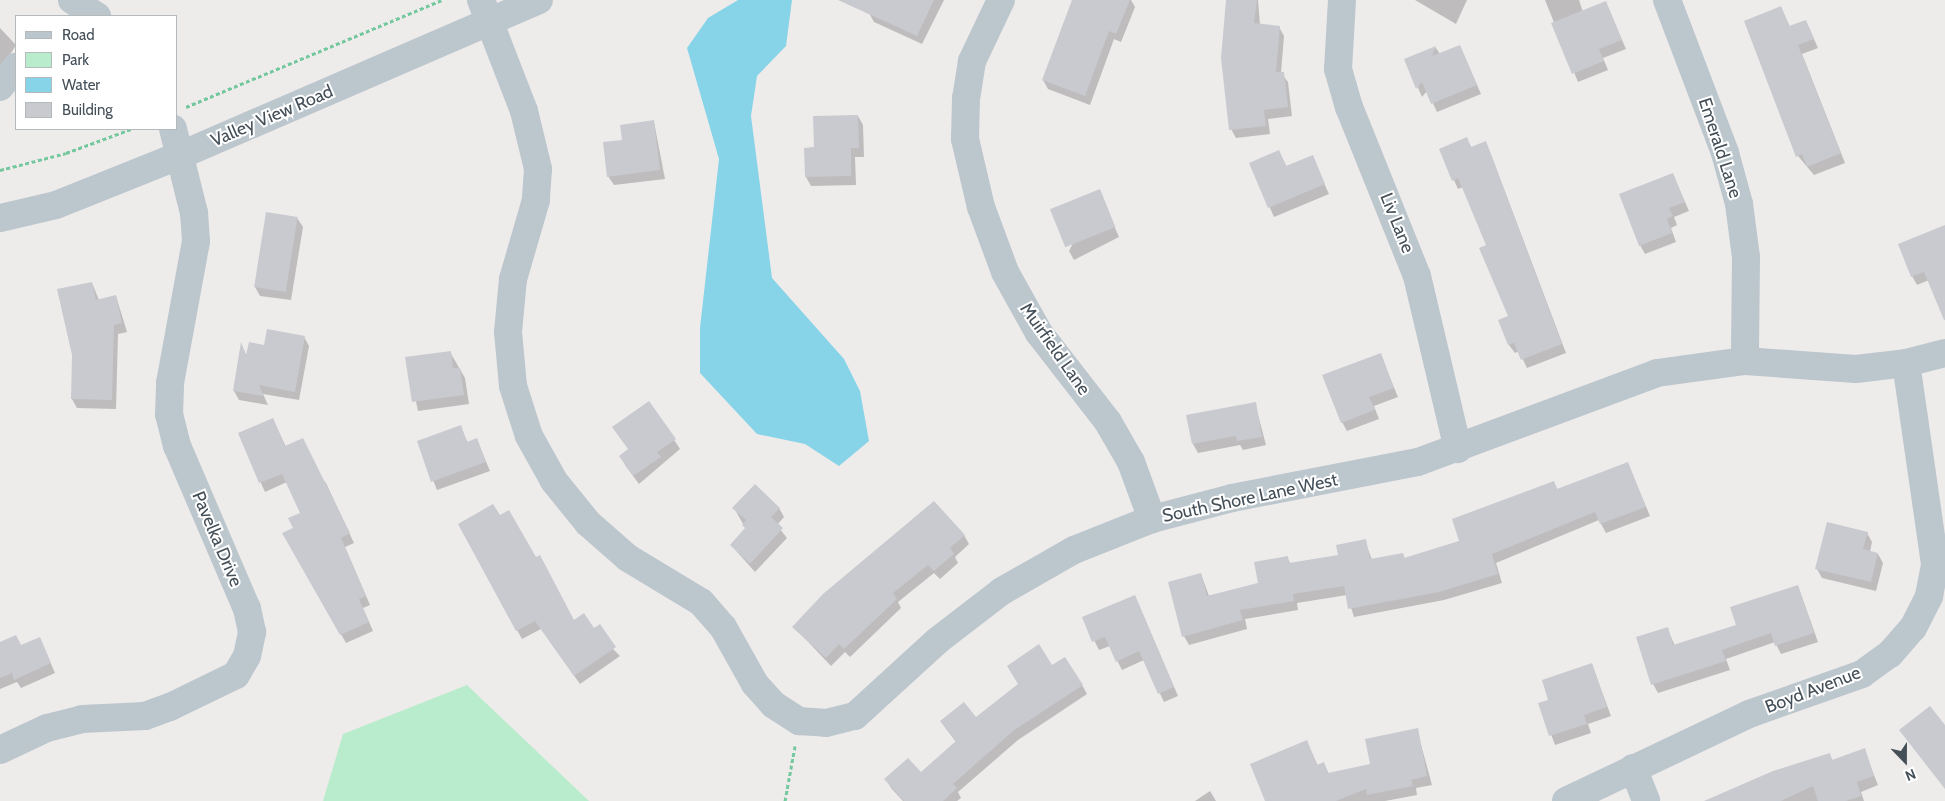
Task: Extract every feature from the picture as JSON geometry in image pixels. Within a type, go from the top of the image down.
[{"type":"street","points":[[57,15],[66,0]]},
{"type":"street","points":[[72,0],[94,15]]},
{"type":"street","name":"Valley View Road","points":[[0,218],[56,205],[181,155],[486,10],[539,0]]},
{"type":"street","name":"Muirfield Lane","points":[[1001,0],[972,61],[966,98],[965,139],[981,207],[1005,272],[1039,333],[1108,422],[1132,462],[1152,519]]},
{"type":"street","name":"Liv Lane","points":[[1342,0],[1338,69],[1349,107],[1417,276],[1458,449]]},
{"type":"street","name":"Emerald Lane","points":[[1667,0],[1725,152],[1739,204],[1746,257],[1745,361]]},
{"type":"street","name":"South Shore Lane West","points":[[486,10],[497,50],[533,139],[538,169],[536,200],[513,279],[508,332],[513,386],[529,436],[554,481],[588,523],[628,558],[701,602],[723,627],[755,684],[774,705],[799,721],[826,723],[854,716],[937,641],[1002,591],[1074,550],[1152,519],[1232,498],[1368,473],[1458,449],[1657,373],[1745,361],[1856,369],[1906,363],[1945,353]]},
{"type":"street","points":[[0,86],[15,68]]},
{"type":"street","name":"Pavelka Drive","points":[[0,750],[47,728],[82,719],[145,716],[170,707],[236,676],[247,656],[252,632],[247,609],[177,446],[169,415],[170,383],[196,241],[181,155],[173,130]]},
{"type":"street","name":"Boyd Avenue","points":[[1566,801],[1749,714],[1862,674],[1890,654],[1913,628],[1929,596],[1935,564],[1906,363]]},
{"type":"street","points":[[1633,768],[1646,801]]},
{"type":"path","points":[[178,111],[442,0]]},
{"type":"path","points":[[0,170],[66,153],[129,130]]},
{"type":"path","points":[[785,801],[799,721]]},
{"type":"green space","points":[[467,685],[589,801],[323,801],[343,734]]},
{"type":"water","points":[[738,0],[792,0],[786,46],[757,76],[751,116],[772,278],[844,359],[860,391],[869,441],[839,466],[805,444],[757,434],[700,373],[700,328],[719,159],[687,48],[708,18]]},
{"type":"building","points":[[838,0],[934,0],[917,36]]},
{"type":"building","points":[[1072,0],[1130,0],[1116,34],[1109,31],[1085,96],[1042,80]]},
{"type":"building","points":[[1226,0],[1257,0],[1254,23],[1280,26],[1276,72],[1284,72],[1288,107],[1264,110],[1266,126],[1229,130],[1221,58]]},
{"type":"building","points":[[1606,1],[1622,40],[1599,49],[1604,61],[1572,74],[1551,23]]},
{"type":"building","points":[[1781,6],[1789,26],[1806,20],[1814,39],[1798,45],[1841,153],[1807,167],[1802,154],[1796,157],[1744,21]]},
{"type":"building","points":[[1460,45],[1477,85],[1431,104],[1422,82],[1416,89],[1404,59],[1436,46],[1432,56]]},
{"type":"building","points":[[858,115],[859,148],[851,148],[851,176],[805,177],[804,148],[814,147],[813,116]]},
{"type":"building","points":[[654,120],[660,170],[607,177],[603,142],[622,140],[620,125]]},
{"type":"building","points":[[1467,137],[1471,147],[1486,141],[1562,344],[1521,360],[1514,343],[1508,345],[1498,320],[1508,316],[1479,248],[1486,245],[1458,178],[1452,181],[1439,149]]},
{"type":"building","points":[[1279,150],[1286,166],[1313,155],[1325,184],[1268,208],[1249,163]]},
{"type":"building","points":[[1673,173],[1685,202],[1669,208],[1673,216],[1667,219],[1672,233],[1639,246],[1619,194]]},
{"type":"building","points":[[1100,189],[1115,227],[1065,247],[1050,209]]},
{"type":"building","points":[[266,212],[298,217],[286,292],[254,287]]},
{"type":"building","points":[[1945,225],[1944,320],[1924,272],[1911,277],[1898,244]]},
{"type":"building","points":[[92,282],[96,300],[116,295],[122,323],[114,325],[112,400],[71,399],[72,355],[57,289]]},
{"type":"building","points":[[267,329],[305,336],[295,392],[259,385],[264,396],[233,391],[241,342],[246,355],[249,342],[264,345]]},
{"type":"building","points":[[451,351],[453,368],[460,368],[464,395],[412,402],[405,357]]},
{"type":"building","points":[[1381,353],[1394,388],[1369,397],[1375,410],[1341,423],[1322,375]]},
{"type":"building","points":[[649,401],[676,439],[657,452],[661,457],[633,476],[619,456],[628,449],[612,427]]},
{"type":"building","points":[[1256,402],[1262,437],[1237,441],[1236,436],[1192,444],[1186,415]]},
{"type":"building","points":[[273,418],[285,446],[303,438],[350,533],[341,538],[366,596],[359,599],[369,622],[340,635],[282,533],[293,528],[288,518],[300,513],[282,474],[259,483],[238,433]]},
{"type":"building","points":[[461,425],[467,442],[477,438],[486,462],[431,482],[417,441]]},
{"type":"building","points":[[1628,462],[1646,507],[1600,524],[1595,512],[1492,554],[1498,574],[1439,592],[1348,609],[1344,586],[1293,594],[1294,601],[1240,610],[1243,620],[1182,637],[1168,582],[1201,573],[1207,596],[1258,583],[1254,562],[1288,556],[1289,563],[1338,555],[1336,545],[1366,539],[1370,559],[1403,553],[1404,558],[1459,541],[1452,519],[1554,481],[1557,489]]},
{"type":"building","points":[[755,484],[780,508],[771,517],[783,528],[750,564],[730,545],[745,528],[742,525],[746,520],[732,508]]},
{"type":"building","points":[[934,501],[965,535],[950,548],[954,554],[934,571],[928,565],[893,593],[897,599],[844,649],[839,644],[826,658],[792,627],[823,594]]},
{"type":"building","points":[[493,504],[500,515],[509,510],[536,557],[540,555],[574,620],[584,613],[594,628],[600,624],[616,647],[574,676],[535,621],[516,631],[458,524]]},
{"type":"building","points":[[1827,522],[1868,532],[1863,549],[1878,553],[1871,582],[1815,569]]},
{"type":"building","points":[[1798,585],[1814,633],[1775,646],[1771,633],[1722,650],[1726,661],[1651,685],[1636,637],[1668,627],[1673,645],[1736,625],[1730,607]]},
{"type":"building","points":[[1135,595],[1174,687],[1158,694],[1139,651],[1116,662],[1105,637],[1092,642],[1082,617]]},
{"type":"building","points":[[16,635],[21,645],[40,637],[51,663],[14,680],[12,673],[0,678],[0,642]]},
{"type":"building","points":[[1039,644],[1052,665],[1065,657],[1083,685],[1013,731],[953,784],[957,788],[943,801],[904,801],[884,779],[908,758],[921,772],[956,741],[940,721],[964,702],[976,717],[1018,684],[1007,666]]},
{"type":"building","points":[[1592,663],[1607,707],[1584,715],[1587,724],[1549,736],[1538,703],[1548,700],[1542,680]]},
{"type":"building","points":[[1930,706],[1945,725],[1945,789],[1899,730]]},
{"type":"building","points":[[1418,728],[1427,776],[1411,780],[1413,786],[1367,795],[1366,789],[1336,801],[1265,801],[1250,764],[1307,740],[1317,765],[1324,762],[1328,773],[1370,764],[1365,739]]},
{"type":"building","points":[[1865,748],[1874,776],[1857,782],[1861,796],[1846,801],[1818,801],[1813,786],[1781,801],[1704,801],[1773,771],[1830,753],[1832,760]]}]
